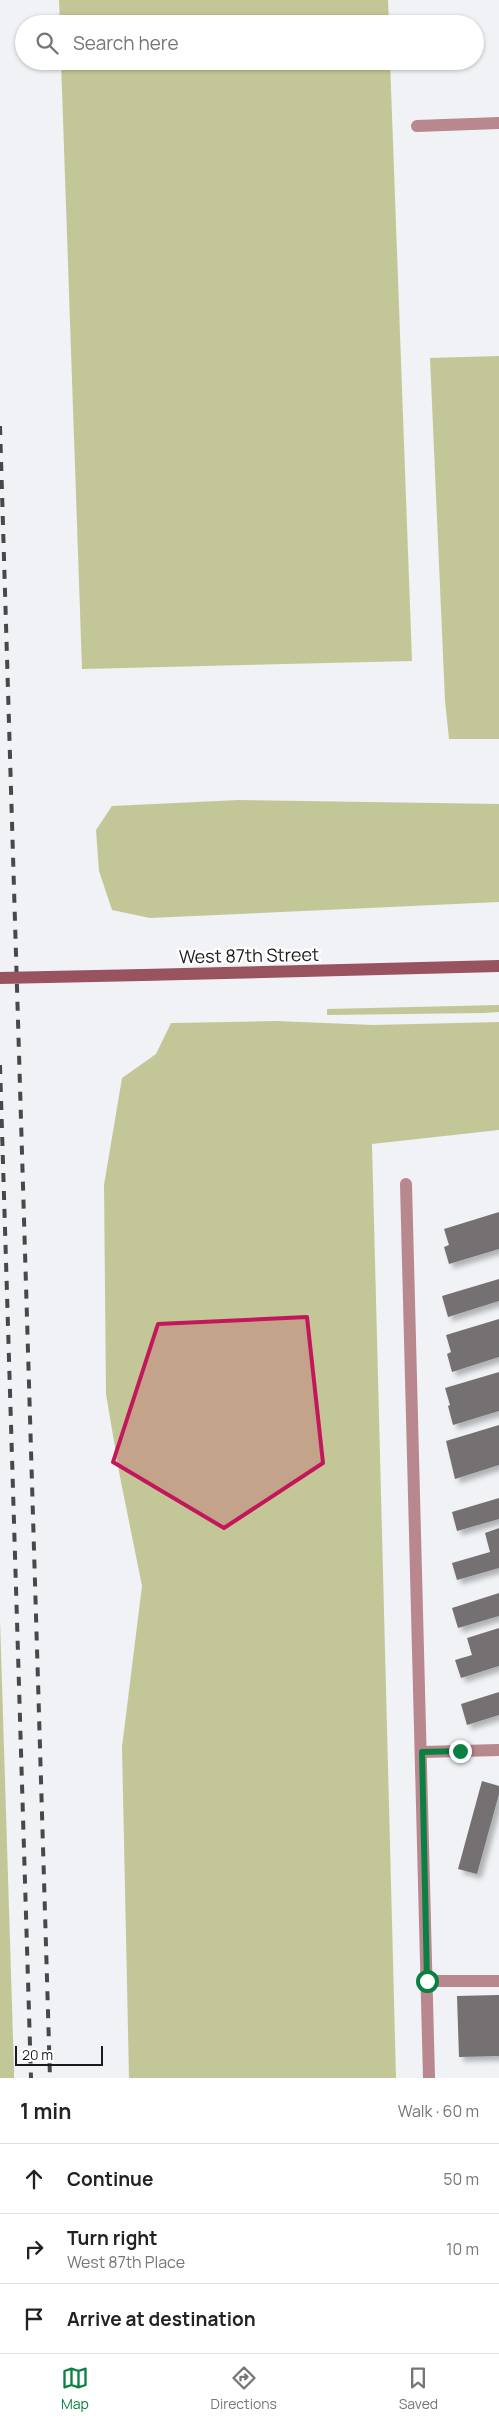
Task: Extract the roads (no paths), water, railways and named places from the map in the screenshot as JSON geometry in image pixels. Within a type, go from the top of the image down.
[{"type":"main road","name":"West 87th Street","points":[[0,978],[499,966]]},
{"type":"street","points":[[417,126],[499,124]]},
{"type":"street","points":[[406,1184],[429,2078]]},
{"type":"street","points":[[422,1752],[499,1750]]},
{"type":"street","points":[[427,1981],[499,1980]]},
{"type":"railway","points":[[0,426],[50,2078]]},
{"type":"railway","points":[[0,1065],[31,2078]]}]
